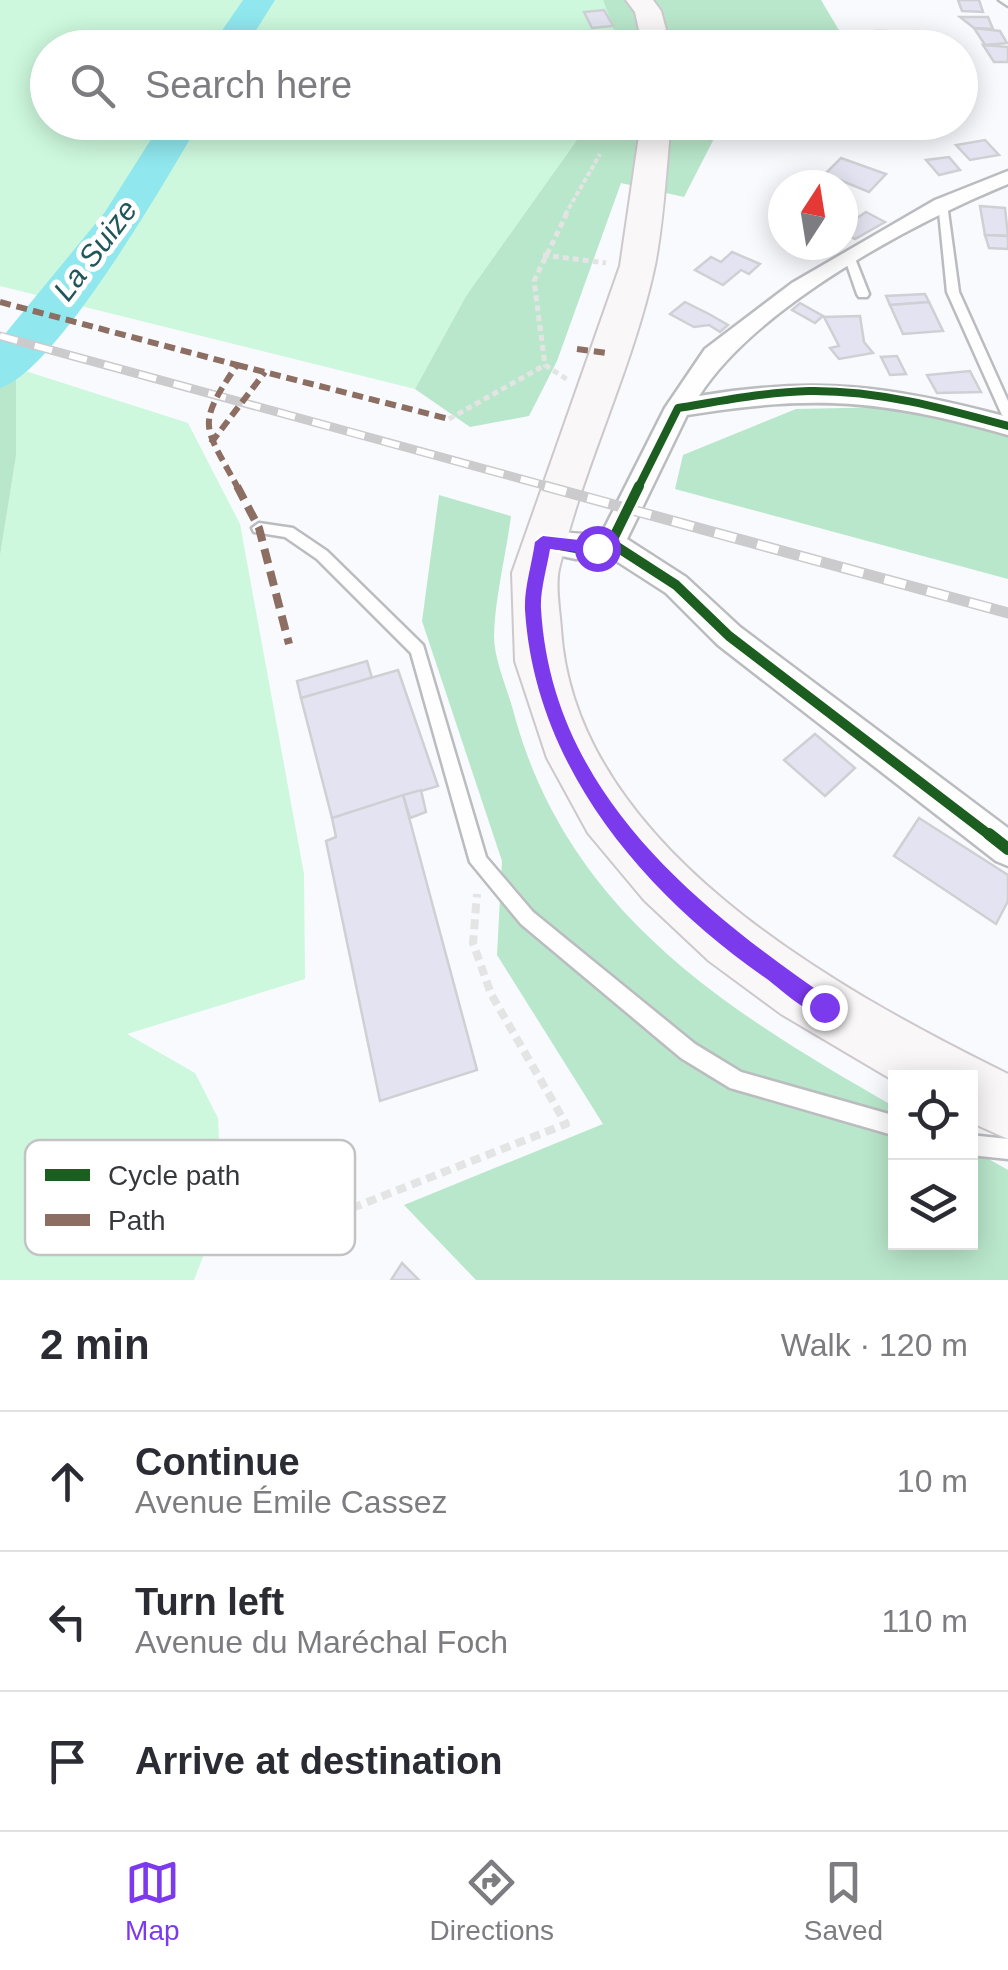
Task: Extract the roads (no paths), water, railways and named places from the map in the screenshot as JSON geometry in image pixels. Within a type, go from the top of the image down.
[{"type":"main road","points":[[643,6],[651,30]]},
{"type":"main road","points":[[654,140],[637,266],[591,413],[543,542],[533,606],[540,667],[568,747],[605,815],[672,889],[765,966],[824,1007],[936,1070]]},
{"type":"main road","points":[[978,1092],[1008,1107]]},
{"type":"street","points":[[858,251],[942,204],[1008,177]]},
{"type":"street","points":[[611,543],[678,408],[713,355],[844,260]]},
{"type":"street","points":[[678,408],[761,394],[855,393],[934,406],[1008,426]]},
{"type":"street","points":[[543,542],[576,548],[611,543],[676,585],[730,636],[1008,849]]},
{"type":"lane","points":[[942,204],[952,292],[1008,415]]},
{"type":"lane","points":[[850,260],[863,294]]},
{"type":"lane","points":[[260,528],[288,532],[322,555],[418,650],[479,862],[526,918],[688,1051],[737,1081],[888,1124]]},
{"type":"lane","points":[[978,1146],[1008,1149]]},
{"type":"waterway","name":"La Suize","points":[[239,30],[259,0]]},
{"type":"waterway","name":"La Suize","points":[[0,371],[54,309],[123,217],[170,140]]},
{"type":"railway","points":[[0,336],[554,488]]},
{"type":"railway","points":[[545,486],[1008,613]]}]
